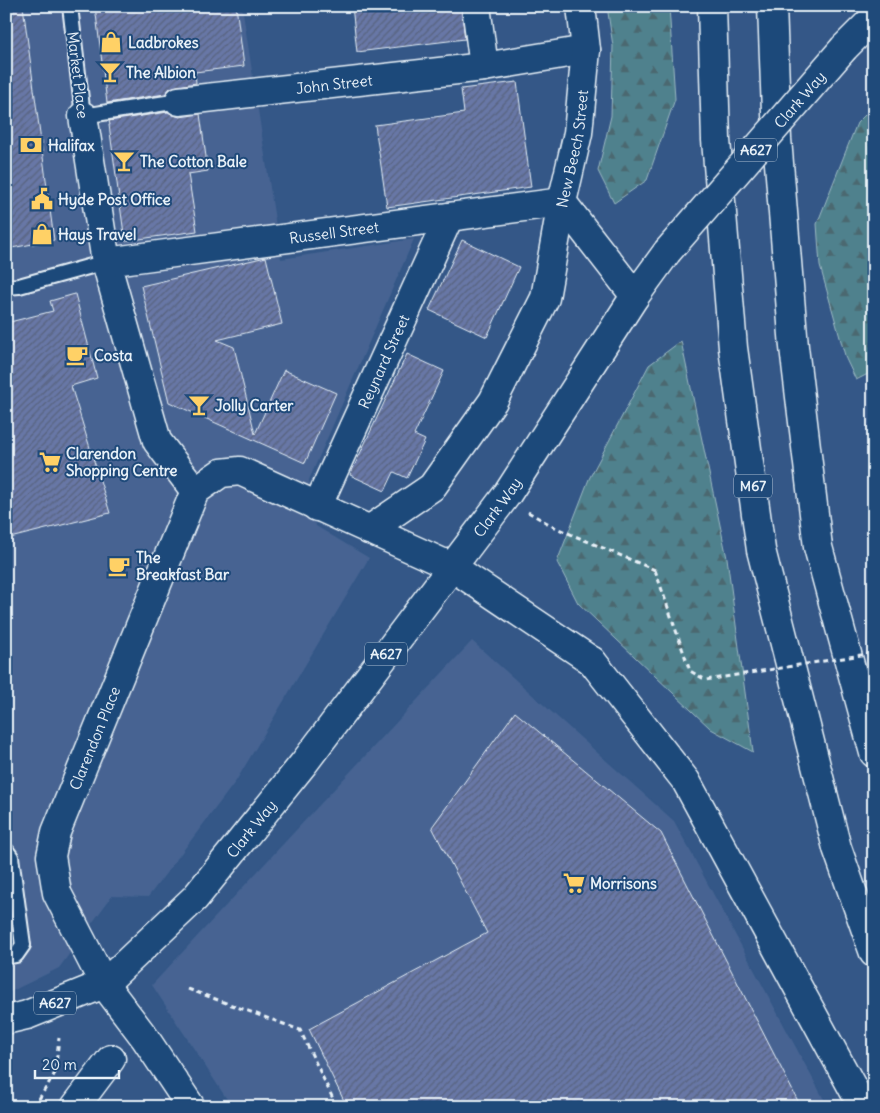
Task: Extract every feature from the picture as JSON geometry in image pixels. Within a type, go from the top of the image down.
[{"type":"main road","points":[[476,6],[484,67]]},
{"type":"main road","name":"New Beech Street","points":[[581,6],[586,50],[578,133],[562,202],[635,296]]},
{"type":"main road","name":"M67","points":[[712,6],[716,140],[733,348],[762,550],[837,848],[874,952]]},
{"type":"main road","points":[[772,6],[777,139],[794,347],[818,547],[874,753]]},
{"type":"main road","name":"Clark Way","points":[[104,984],[195,898],[304,763],[504,498],[635,296],[667,252],[844,48],[874,18]]},
{"type":"main road","name":"John Street","points":[[180,101],[484,67],[586,50]]},
{"type":"main road","name":"Market Place","points":[[83,116],[106,262],[157,441],[195,491]]},
{"type":"main road","points":[[369,530],[432,486],[493,401],[545,298],[562,202]]},
{"type":"main road","name":"Russell Street","points":[[106,262],[562,202]]},
{"type":"main road","name":"Reynard Street","points":[[317,506],[449,217]]},
{"type":"main road","points":[[195,491],[221,473],[240,471],[452,567],[592,661],[686,781],[863,1107]]},
{"type":"main road","name":"Clarendon Place","points":[[192,1107],[145,1038],[104,984],[57,893],[51,856],[56,832],[195,491]]},
{"type":"main road","name":"A627","points":[[6,1020],[27,1015],[104,984]]},
{"type":"main road","points":[[75,1107],[111,1059]]},
{"type":"lane","name":"Market Place","points":[[70,6],[83,116]]},
{"type":"lane","name":"John Street","points":[[83,116],[180,101]]},
{"type":"lane","points":[[6,287],[19,286],[106,262]]},
{"type":"lane","points":[[6,850],[11,857],[23,945],[16,955],[6,957]]},
{"type":"path","points":[[504,498],[556,528],[654,570],[690,671],[706,680],[874,653]]},
{"type":"path","points":[[188,989],[300,1030],[337,1107]]},
{"type":"path","points":[[34,1107],[55,1073],[59,1038]]},
{"type":"shaded area","points":[[6,6],[242,6],[281,259],[414,239],[309,480],[316,526],[369,558],[236,781],[148,897],[112,896],[59,968],[6,994]]},
{"type":"shaded area","points":[[472,641],[674,821],[828,1107],[232,1107],[152,985]]},
{"type":"green space","points":[[607,6],[669,6],[675,99],[647,180],[614,203],[598,171],[611,116],[613,46]]},
{"type":"green space","points":[[874,106],[874,346],[868,374],[856,380],[846,359],[820,266],[817,224],[857,123]]},
{"type":"green space","points":[[681,341],[727,558],[753,752],[711,729],[578,603],[557,562],[589,479],[649,365]]},
{"type":"building","points":[[6,6],[23,6],[54,240],[6,249]]},
{"type":"building","points":[[95,6],[236,6],[244,66],[195,72],[196,83],[170,88],[165,94],[107,103]]},
{"type":"building","points":[[352,6],[461,6],[465,39],[357,52]]},
{"type":"building","points":[[517,82],[531,187],[387,207],[375,125],[464,113],[461,89]]},
{"type":"building","points":[[168,112],[180,117],[200,114],[208,171],[188,174],[197,231],[125,241],[109,121]]},
{"type":"building","points":[[462,240],[519,267],[487,337],[429,310]]},
{"type":"building","points":[[266,257],[282,324],[217,340],[234,347],[255,434],[284,370],[336,393],[305,463],[169,402],[141,286]]},
{"type":"building","name":"Clarendon Shopping Centre","points":[[75,294],[97,378],[71,386],[110,513],[6,539],[6,323],[53,311],[50,301]]},
{"type":"building","points":[[407,354],[444,371],[414,435],[425,440],[407,478],[394,472],[385,491],[350,475]]},
{"type":"building","name":"Morrisons","points":[[515,712],[661,833],[801,1107],[347,1107],[309,1029],[487,933],[432,827]]},
{"type":"place","name":"Ladbrokes","points":[[111,42]]},
{"type":"place","name":"The Albion","points":[[110,72]]},
{"type":"place","name":"Halifax","points":[[31,145]]},
{"type":"place","name":"The Cotton Bale","points":[[124,161]]},
{"type":"place","name":"Hyde Post Office","points":[[42,199]]},
{"type":"place","name":"Hays Travel","points":[[42,234]]},
{"type":"place","name":"Costa","points":[[77,355]]},
{"type":"place","name":"Jolly Carter","points":[[199,405]]},
{"type":"place","name":"Clarendon Shopping Centre","points":[[50,462]]},
{"type":"place","name":"The Breakfast Bar","points":[[119,566]]},
{"type":"place","name":"Morrisons","points":[[574,883]]}]
